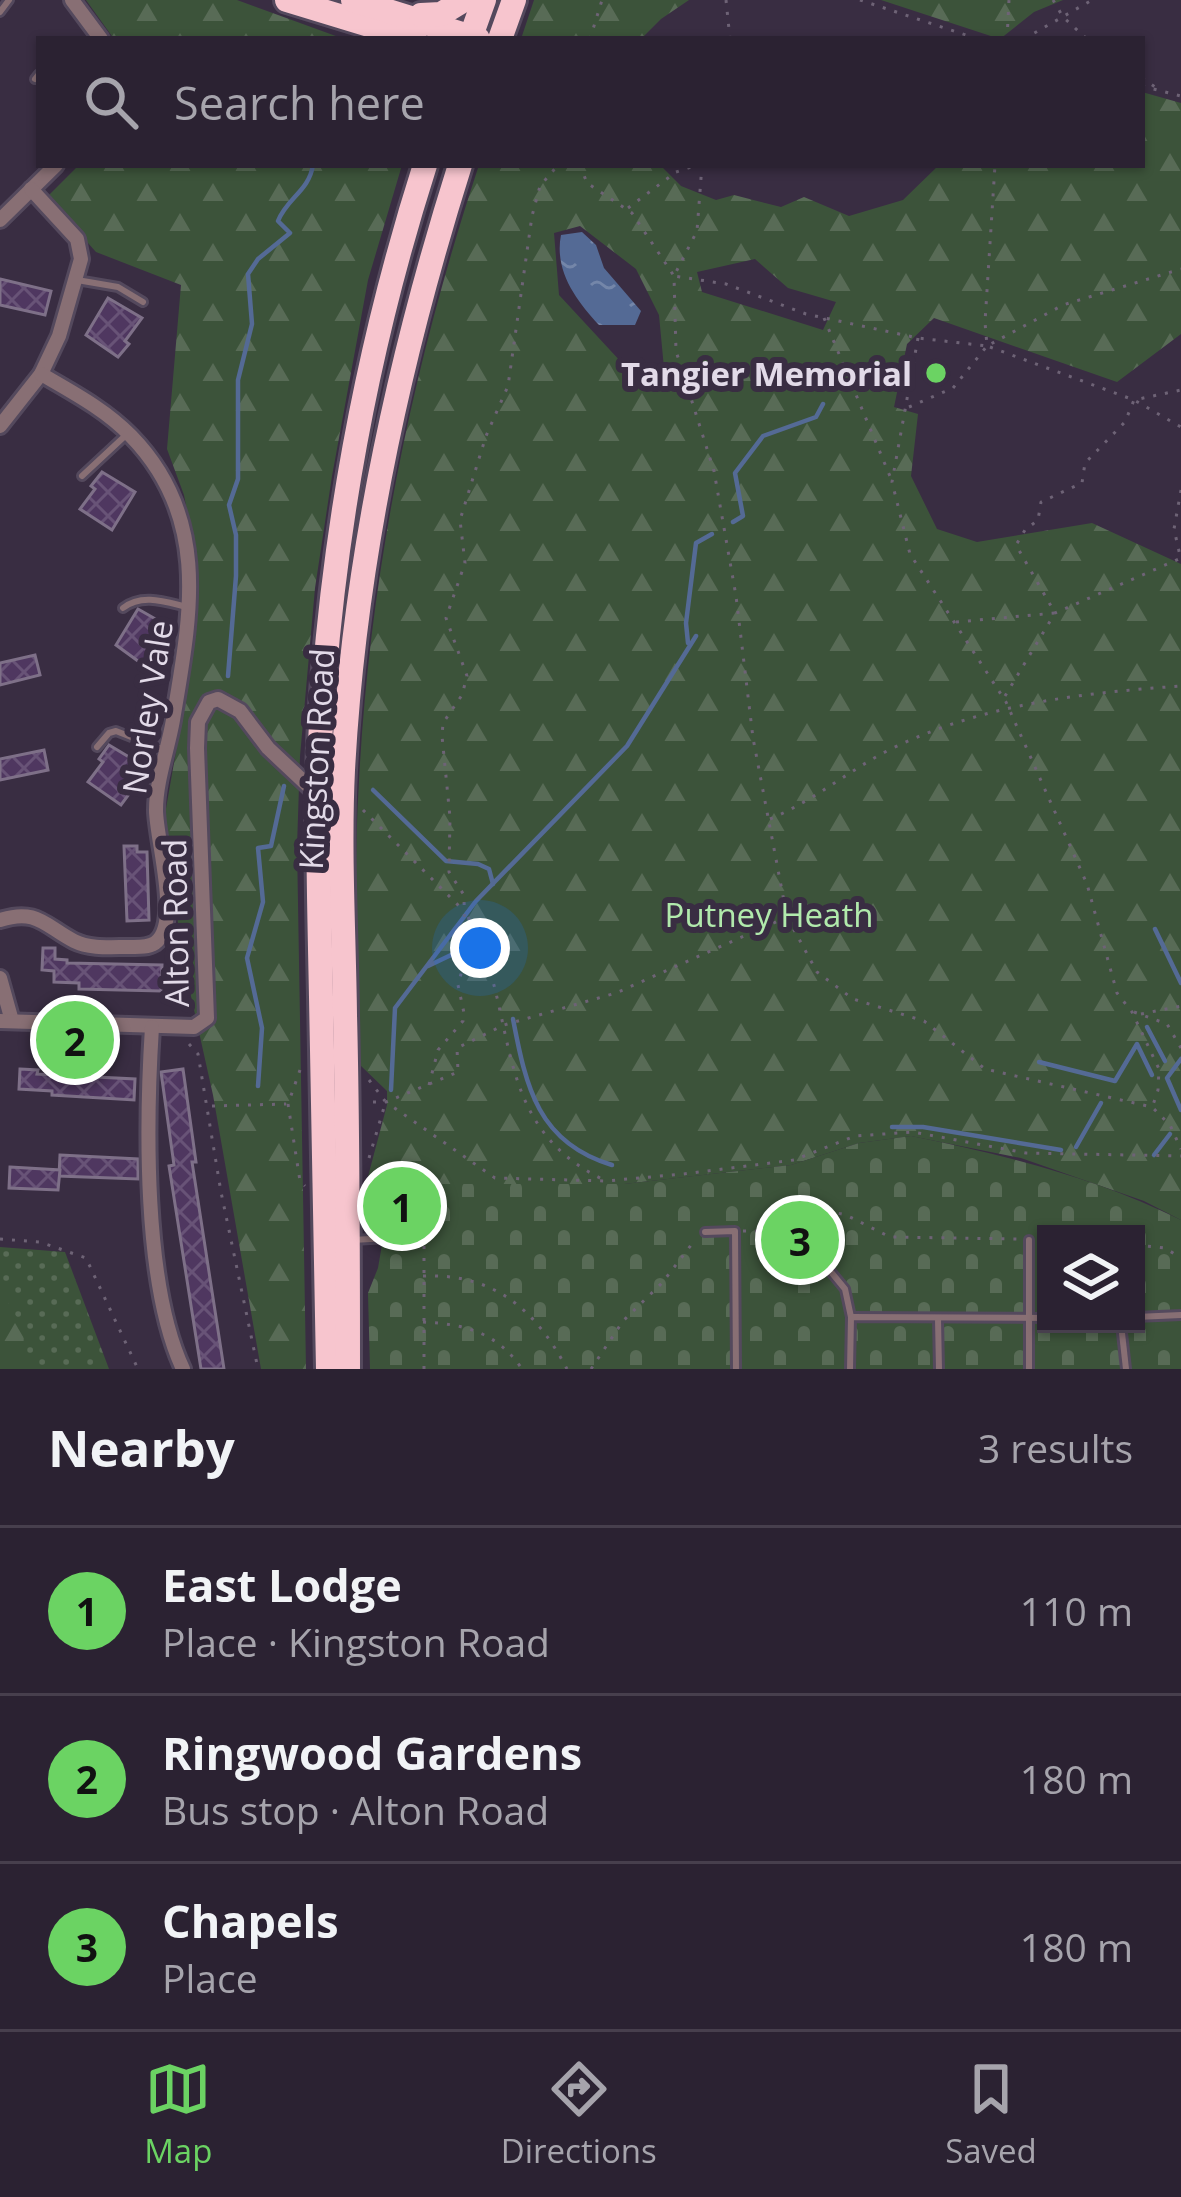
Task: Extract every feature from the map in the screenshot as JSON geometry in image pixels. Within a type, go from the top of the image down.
[{"type":"highway","points":[[287,0],[398,31],[452,36]]},
{"type":"highway","points":[[353,0],[398,31]]},
{"type":"highway","points":[[398,31],[464,0]]},
{"type":"highway","points":[[474,36],[484,0]]},
{"type":"highway","points":[[501,36],[514,0]]},
{"type":"highway","name":"Kingston Road","points":[[328,1369],[320,796],[323,684],[341,532],[389,280],[424,168]]},
{"type":"highway","name":"Kingston Road","points":[[348,1369],[341,835],[347,705],[358,600],[406,353],[459,168]]},
{"type":"street","points":[[72,0],[99,36]]},
{"type":"street","points":[[0,220],[53,168]]},
{"type":"street","points":[[0,426],[41,374],[59,336],[81,259],[77,239],[32,189]]},
{"type":"street","name":"Norley Vale","points":[[0,920],[32,916],[50,922],[78,943],[102,947],[144,947],[158,941],[166,927],[166,880],[156,808],[190,608],[190,552],[171,492],[153,460],[129,433],[41,374]]},
{"type":"street","name":"Alton Road","points":[[6,1021],[152,1027],[202,1024],[209,1005],[197,748],[204,708],[218,699],[230,704],[268,748],[320,796]]},
{"type":"street","points":[[0,978],[6,1021]]},
{"type":"street","points":[[152,1027],[148,1089],[153,1216],[170,1337],[183,1369]]},
{"type":"lane","points":[[0,12],[9,0]]},
{"type":"lane","points":[[77,280],[118,287],[143,302]]},
{"type":"lane","points":[[82,476],[129,433]]},
{"type":"lane","points":[[123,608],[133,600],[160,600],[190,608]]},
{"type":"lane","points":[[97,747],[116,731],[167,752]]},
{"type":"lane","points":[[703,1233],[736,1231],[736,1369]]},
{"type":"lane","points":[[348,1240],[389,1238]]},
{"type":"lane","points":[[1028,1369],[1029,1240]]},
{"type":"lane","points":[[831,1272],[845,1289],[851,1317],[850,1369]]},
{"type":"lane","points":[[1145,1317],[1181,1316]]},
{"type":"lane","points":[[851,1317],[1037,1318]]},
{"type":"lane","points":[[938,1318],[939,1369]]},
{"type":"lane","points":[[1121,1333],[1126,1369]]},
{"type":"path","points":[[591,36],[602,0]]},
{"type":"path","points":[[726,0],[730,36]]},
{"type":"path","points":[[860,0],[968,36]]},
{"type":"path","points":[[1007,36],[1009,0]]},
{"type":"path","points":[[1054,0],[1063,17],[1084,36]]},
{"type":"path","points":[[1029,36],[1093,0]]},
{"type":"path","points":[[1145,81],[1162,91]]},
{"type":"path","points":[[1145,87],[1181,96]]},
{"type":"path","points":[[429,1087],[438,1050],[464,1022],[458,985],[465,959],[464,895],[449,872],[450,818],[442,736],[443,723],[462,695],[467,676],[446,618],[465,563],[460,520],[486,436],[508,386],[532,216],[540,186],[555,168]]},
{"type":"path","points":[[581,168],[587,183],[626,209],[674,276],[726,284],[824,317],[918,338],[987,346],[1134,400],[1181,427]]},
{"type":"path","points":[[626,209],[676,172],[689,168]]},
{"type":"path","points":[[699,168],[697,231],[674,276],[676,351],[714,472],[736,596],[753,738],[788,917],[817,973],[853,999],[924,1021],[986,1069],[1152,1107],[1170,1126],[1181,1149]]},
{"type":"path","points":[[987,346],[995,168]]},
{"type":"path","points":[[907,407],[953,388],[987,346],[1063,305],[1181,269]]},
{"type":"path","points":[[824,317],[892,482],[910,554],[1004,698],[1087,884],[1117,993],[1132,1012],[1159,1069],[1152,1107]]},
{"type":"path","points":[[892,482],[918,338]]},
{"type":"path","points":[[1134,400],[1181,390]]},
{"type":"path","points":[[1055,613],[1016,545],[1038,520],[1041,502],[1082,483],[1085,463],[1125,422],[1134,400]]},
{"type":"path","points":[[954,622],[1055,613],[1180,560],[1174,529],[1181,490]]},
{"type":"path","points":[[1004,698],[1055,613]]},
{"type":"path","points":[[769,819],[810,802],[888,750],[1008,708],[1076,694],[1179,686],[1181,694]]},
{"type":"path","points":[[356,804],[465,912],[488,966],[522,1101],[554,1142],[586,1172],[605,1181]]},
{"type":"path","points":[[373,1102],[429,1087],[458,1072],[458,1048],[504,1024],[616,993],[788,917]]},
{"type":"path","points":[[1139,1014],[1181,1006]]},
{"type":"path","points":[[1132,1012],[1167,1024],[1181,1048]]},
{"type":"path","points":[[179,1027],[198,1054],[258,1369]]},
{"type":"path","points":[[305,1060],[288,1104],[300,1180],[307,1188]]},
{"type":"path","points":[[366,1076],[386,1102],[495,1178],[605,1181],[794,1160],[854,1136],[913,1132],[1025,1153],[1181,1156]]},
{"type":"path","points":[[368,1162],[386,1102]]},
{"type":"path","points":[[208,1107],[288,1104]]},
{"type":"path","points":[[1170,1126],[1181,1116]]},
{"type":"path","points":[[365,1189],[373,1231]]},
{"type":"path","points":[[736,1231],[760,1231],[772,1212],[802,1205],[846,1215],[890,1237],[1029,1240]]},
{"type":"path","points":[[591,1369],[623,1321],[703,1233]]},
{"type":"path","points":[[424,1238],[424,1369]]},
{"type":"path","points":[[0,1239],[40,1242],[86,1258],[138,1369]]},
{"type":"path","points":[[1145,1246],[1165,1248],[1181,1258]]},
{"type":"path","points":[[423,1276],[469,1279],[518,1303],[548,1332],[567,1369]]},
{"type":"path","points":[[423,1322],[464,1325],[488,1334],[522,1369]]},
{"type":"green space","points":[[86,0],[237,0],[336,36],[112,36]]},
{"type":"green space","points":[[534,0],[689,0],[644,36],[522,36]]},
{"type":"green space","points":[[881,0],[1063,0],[1034,12],[1004,36],[991,36]]},
{"type":"green space","name":"Putney Heath","points":[[1145,93],[1181,103],[1181,334],[1117,382],[934,318],[907,344],[894,407],[918,414],[911,476],[937,529],[977,542],[1092,523],[1181,564],[1181,1220],[1144,1201],[1021,1158],[911,1136],[859,1143],[791,1165],[624,1184],[366,1184],[387,1105],[387,1091],[359,1064],[357,816],[373,624],[415,392],[478,168],[663,168],[681,186],[716,200],[734,195],[781,207],[804,197],[849,216],[903,200],[936,168],[1145,168]],"holes":[[[580,226],[636,269],[659,315],[664,368],[622,363],[559,295],[554,233]],[[755,259],[788,288],[836,302],[823,330],[702,292],[697,272]]]},
{"type":"green space","points":[[76,168],[401,168],[368,280],[332,476],[315,588],[300,756],[297,846],[306,1369],[261,1369],[213,1095],[183,960],[164,820],[193,654],[197,562],[184,495],[167,449],[181,285],[96,252],[47,197]]},
{"type":"green space","points":[[911,1136],[1049,1169],[1181,1220],[1181,1369],[370,1369],[368,1293],[383,1239],[378,1209],[366,1184],[624,1184],[791,1165],[859,1143]]},
{"type":"green space","points":[[0,1247],[65,1252],[109,1369],[0,1369]]},
{"type":"green space","points":[[0,1288],[12,1289],[8,1307],[24,1325],[23,1369],[0,1364]]},
{"type":"water","points":[[582,232],[596,245],[604,268],[641,311],[635,325],[599,325],[569,284],[561,261],[561,235]]},
{"type":"building","points":[[0,279],[51,291],[45,315],[0,305]]},
{"type":"building","points":[[108,298],[142,318],[118,357],[86,335]]},
{"type":"building","points":[[102,472],[135,492],[112,530],[80,509]]},
{"type":"building","points":[[138,609],[173,629],[149,669],[116,645]]},
{"type":"building","points":[[35,655],[40,675],[0,685],[0,663]]},
{"type":"building","points":[[109,745],[144,766],[121,805],[88,782]]},
{"type":"building","points":[[44,750],[48,770],[0,780],[0,759]]},
{"type":"building","points":[[124,846],[147,852],[149,920],[127,921]]},
{"type":"building","points":[[43,948],[55,948],[55,959],[67,963],[162,965],[161,991],[79,989],[79,983],[54,982],[54,971],[42,970]]},
{"type":"building","points":[[20,1069],[135,1079],[134,1100],[19,1089]]},
{"type":"building","points":[[183,1069],[196,1162],[192,1162],[224,1369],[201,1369],[169,1166],[174,1165],[161,1072]]},
{"type":"building","points":[[60,1155],[138,1159],[138,1179],[59,1176]]},
{"type":"building","points":[[10,1167],[60,1170],[58,1190],[9,1188]]},
{"type":"building","points":[[419,1192],[420,1218],[386,1220],[385,1195]]},
{"type":"building","points":[[824,1214],[824,1233],[839,1233],[839,1247],[824,1247],[825,1261],[776,1262],[775,1216]]},
{"type":"waterway","points":[[228,676],[236,576],[236,535],[229,505],[238,479],[238,380],[252,324],[248,274],[258,259],[290,233],[278,221],[312,168]]},
{"type":"waterway","points":[[733,522],[743,516],[735,473],[763,436],[816,417],[823,404]]},
{"type":"waterway","points":[[688,643],[696,543],[712,534]]},
{"type":"waterway","points":[[391,1090],[395,1008],[476,901],[627,746],[696,636]]},
{"type":"waterway","points":[[258,1086],[262,1028],[247,958],[263,902],[258,848],[271,846],[284,786]]},
{"type":"waterway","points":[[373,790],[446,861],[489,869],[493,884]]},
{"type":"waterway","points":[[1155,929],[1181,983]]},
{"type":"waterway","points":[[428,966],[472,945]]},
{"type":"waterway","points":[[513,1019],[531,1089],[552,1127],[587,1155],[612,1165]]},
{"type":"waterway","points":[[1147,1027],[1165,1061]]},
{"type":"waterway","points":[[1039,1062],[1115,1081],[1137,1044],[1152,1075]]},
{"type":"waterway","points":[[1181,1059],[1167,1078],[1181,1110]]},
{"type":"waterway","points":[[1076,1147],[1101,1103]]},
{"type":"waterway","points":[[892,1127],[923,1127],[1061,1150]]},
{"type":"waterway","points":[[1154,1155],[1170,1134]]},
{"type":"place","name":"Tangier Memorial","points":[[936,373]]},
{"type":"place","name":"Ringwood Gardens","points":[[75,1040]]},
{"type":"place","name":"East Lodge","points":[[402,1206]]},
{"type":"place","name":"Chapels","points":[[800,1240]]}]
